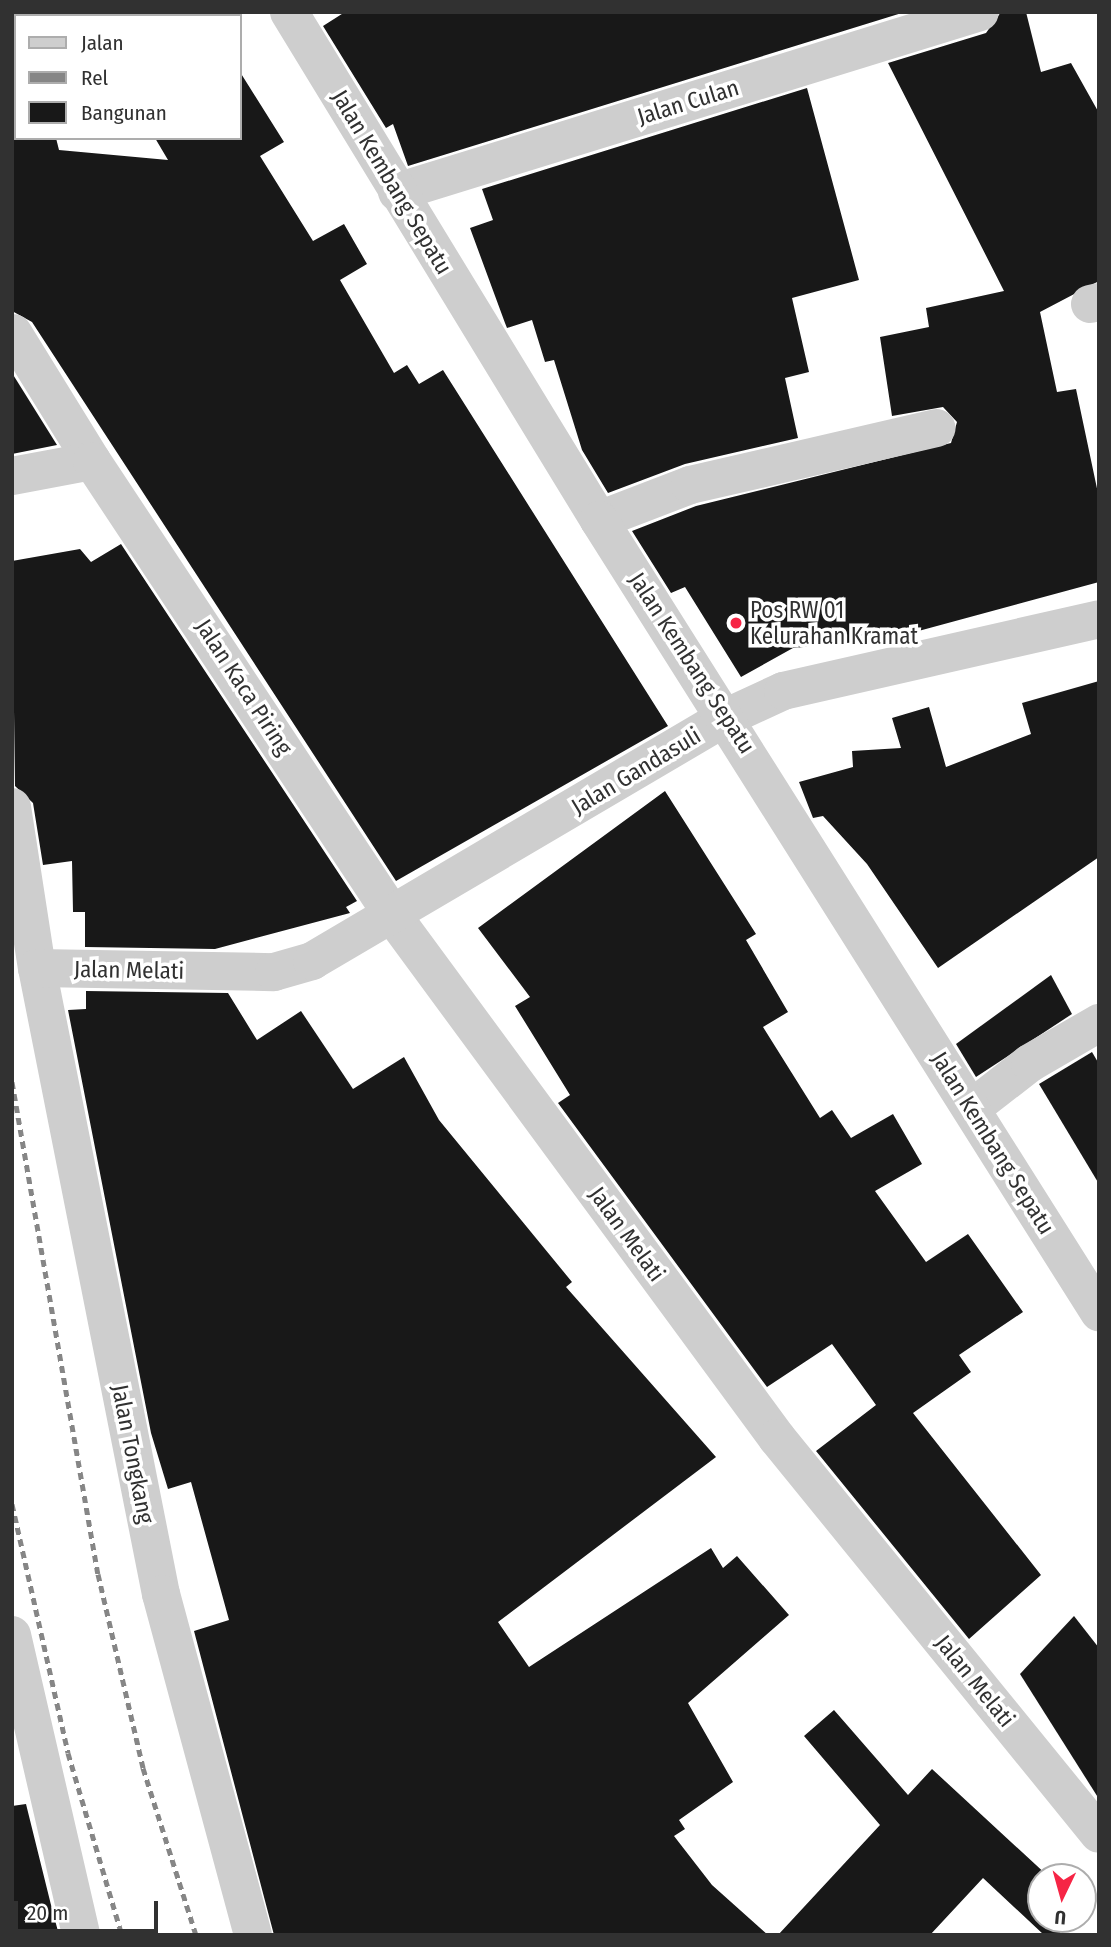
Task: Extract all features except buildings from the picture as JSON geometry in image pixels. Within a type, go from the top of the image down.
[{"type":"street","name":"Jalan Kembang Sepatu","points":[[289,12],[600,520],[972,1108],[1094,1293]]},
{"type":"street","name":"Jalan Culan","points":[[397,192],[980,12]]},
{"type":"street","name":"Jalan Kaca Piring","points":[[13,333],[92,461],[393,916]]},
{"type":"street","points":[[600,520],[690,485],[936,428]]},
{"type":"street","points":[[12,476],[92,461]]},
{"type":"street","name":"Jalan Gandasuli","points":[[393,916],[727,717],[837,676],[1099,619]]},
{"type":"street","name":"Jalan Tongkang","points":[[12,807],[37,968],[161,1594],[253,1935]]},
{"type":"street","name":"Jalan Melati","points":[[37,968],[274,972],[312,961],[393,916],[777,1438],[1099,1834]]},
{"type":"street","points":[[972,1108],[1030,1063],[1099,1023]]},
{"type":"street","points":[[12,1635],[81,1935]]},
{"type":"railway","points":[[12,1082],[98,1574],[143,1768],[196,1935]]},
{"type":"railway","points":[[12,1504],[68,1753],[122,1935]]},
{"type":"place","name":"Pos RW 01 Kelurahan Kramat","points":[[736,623]]}]
